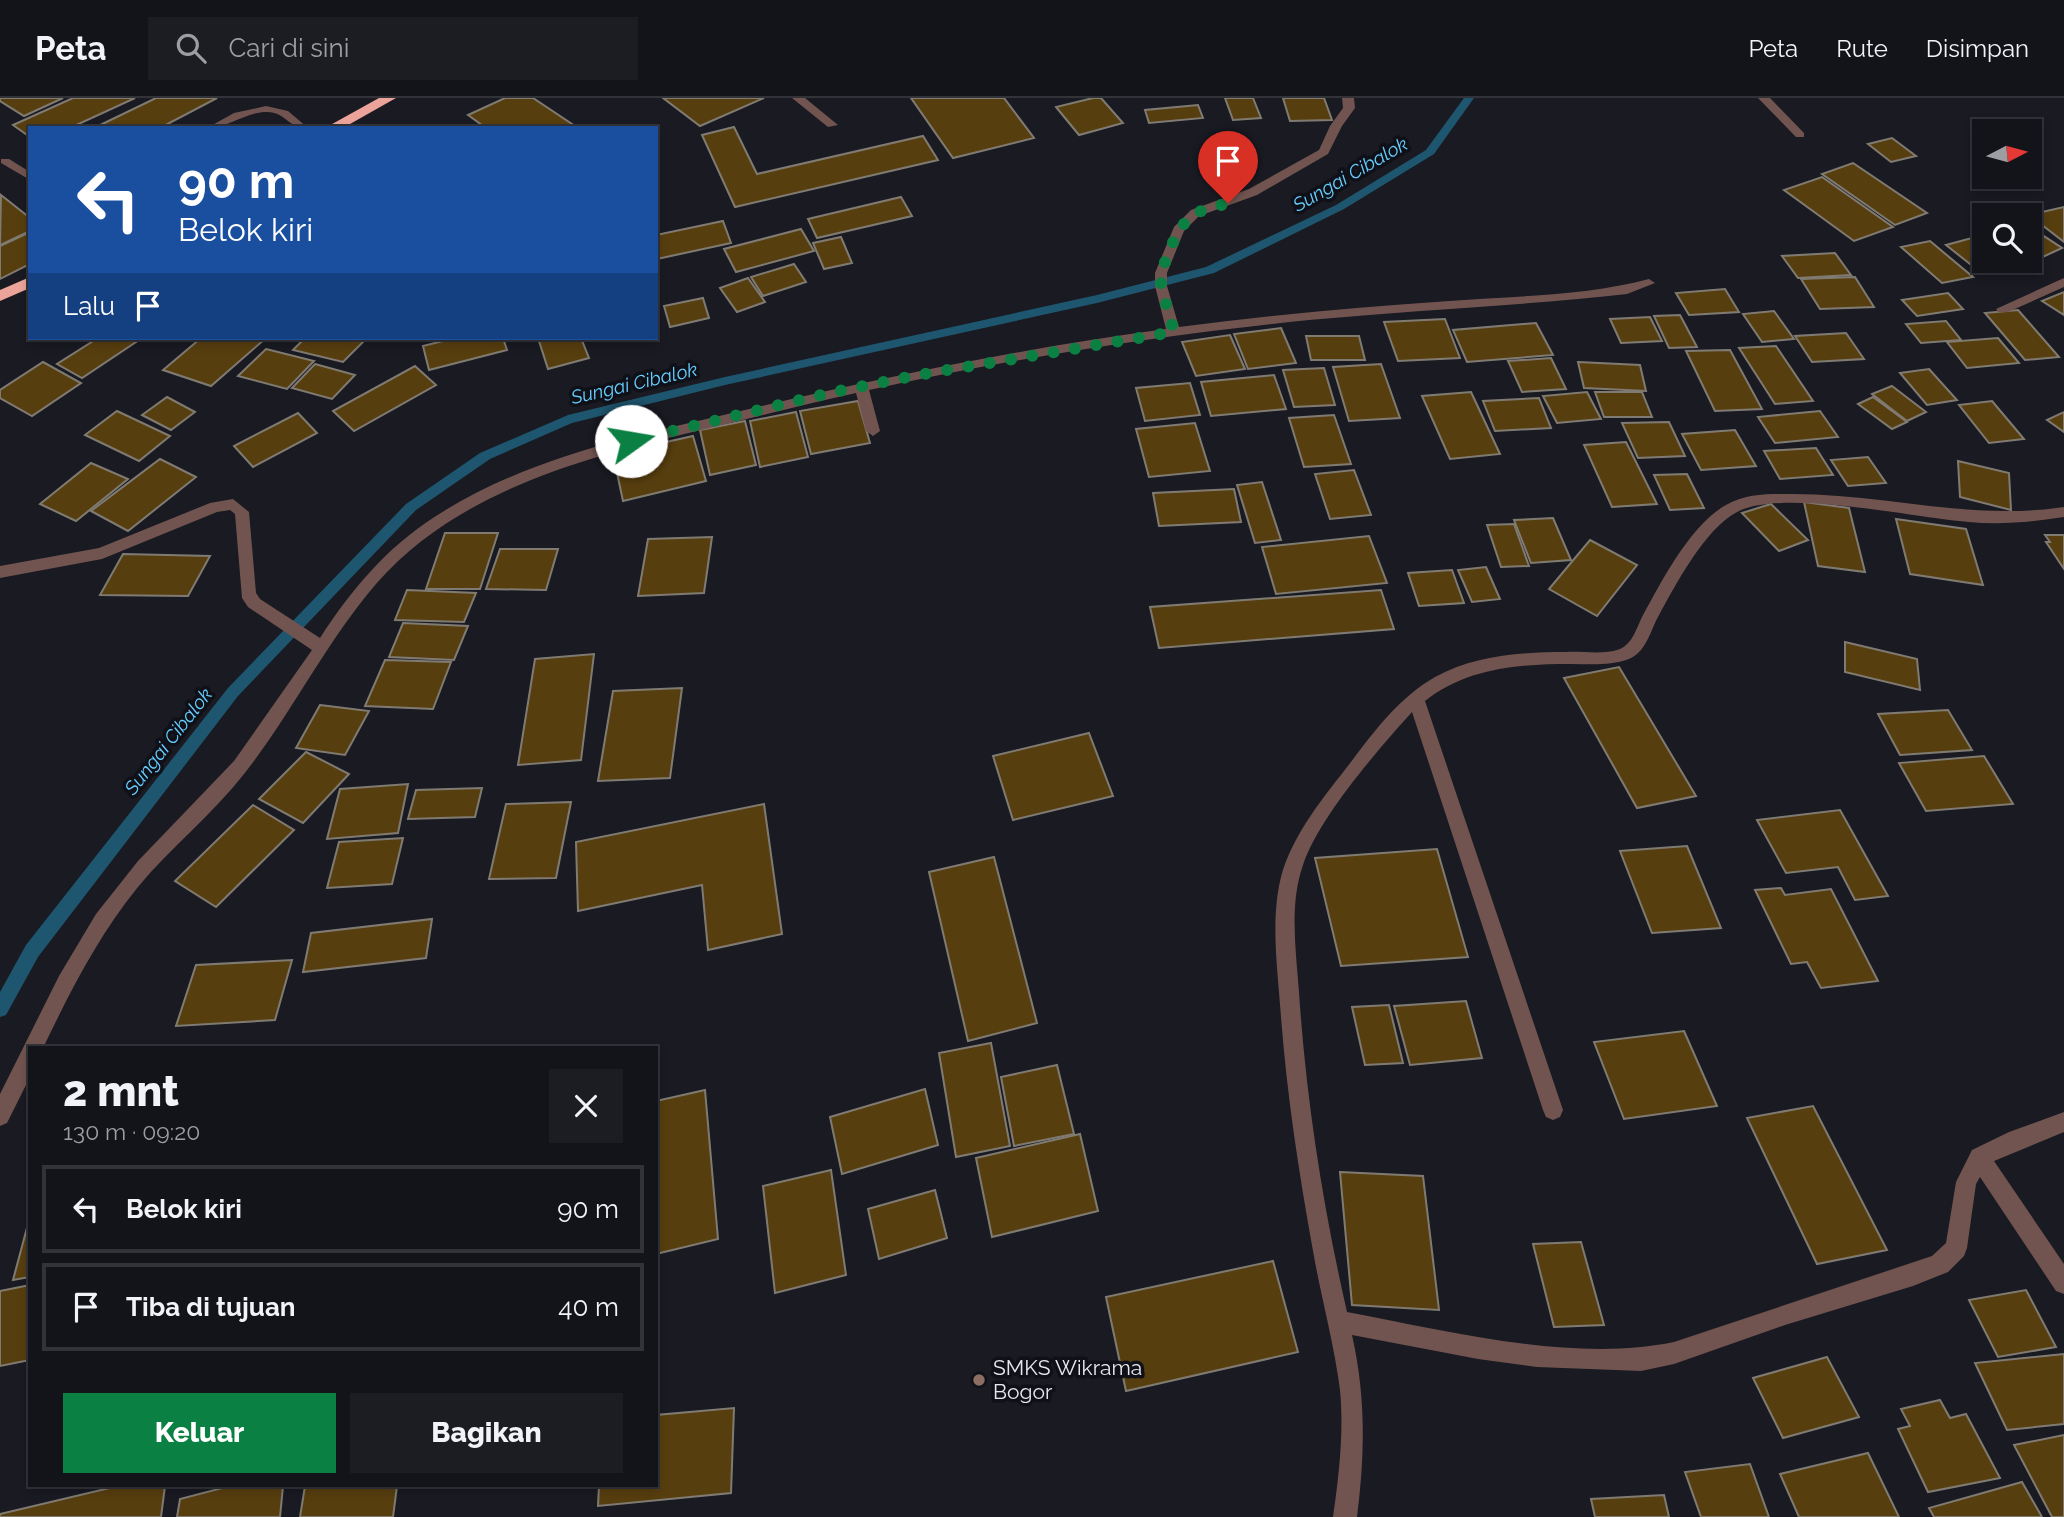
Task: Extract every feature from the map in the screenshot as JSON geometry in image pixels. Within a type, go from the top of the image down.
[{"type":"highway","points":[[336,126],[389,98]]},
{"type":"highway","points":[[0,296],[28,283]]},
{"type":"street","points":[[798,98],[832,125]]},
{"type":"street","points":[[1174,332],[1161,279],[1178,230],[1195,213],[1252,192],[1324,152],[1336,126],[1349,108],[1348,98]]},
{"type":"street","points":[[1764,98],[1801,135]]},
{"type":"street","points":[[217,126],[246,113],[273,110],[284,113],[300,126]]},
{"type":"street","points":[[5,161],[28,176]]},
{"type":"street","points":[[2003,309],[2064,282]]},
{"type":"street","points":[[34,1046],[68,977],[117,901],[134,878],[238,768],[274,721],[363,590],[401,549],[490,491],[579,455],[950,368],[1174,332],[1350,312],[1584,295],[1627,290],[1649,283]]},
{"type":"street","points":[[861,387],[873,431]]},
{"type":"street","points":[[1345,1517],[1353,1441],[1352,1391],[1317,1214],[1297,1080],[1287,960],[1286,910],[1290,878],[1300,849],[1325,809],[1385,731],[1416,699],[1447,678],[1491,663],[1553,658],[1601,658],[1624,655],[1634,649],[1659,602],[1706,530],[1721,514],[1745,502],[1781,499],[1854,500],[1991,520],[2064,512]]},
{"type":"street","points":[[0,572],[102,553],[215,507],[233,504],[242,512],[248,594],[254,603],[322,648]]},
{"type":"street","points":[[1416,699],[1553,1110]]},
{"type":"street","points":[[0,1116],[28,1059]]},
{"type":"street","points":[[1339,1321],[1478,1348],[1537,1356],[1641,1360],[1674,1353],[1940,1264],[1956,1248],[1966,1182],[1979,1157],[2009,1142],[2064,1122]]},
{"type":"street","points":[[1979,1157],[2064,1283]]},
{"type":"building","points":[[0,98],[63,98],[24,116],[0,101]]},
{"type":"building","points":[[73,98],[135,98],[74,126],[28,126],[28,136],[13,125]]},
{"type":"building","points":[[156,98],[217,98],[164,126],[98,126]]},
{"type":"building","points":[[505,98],[533,98],[575,126],[483,126],[468,115]]},
{"type":"building","points":[[663,98],[764,98],[700,126]]},
{"type":"building","points":[[911,98],[1004,98],[1034,138],[953,158]]},
{"type":"building","points":[[1101,98],[1123,123],[1079,135],[1056,107]]},
{"type":"building","points":[[1225,98],[1253,98],[1261,118],[1233,120]]},
{"type":"building","points":[[1283,98],[1324,98],[1332,120],[1290,121]]},
{"type":"building","points":[[1198,105],[1203,118],[1149,123],[1145,110]]},
{"type":"building","points":[[734,127],[757,174],[923,136],[938,160],[735,207],[702,135]]},
{"type":"building","points":[[1892,138],[1916,156],[1891,162],[1868,144]]},
{"type":"building","points":[[1853,163],[1927,213],[1895,225],[1822,174]]},
{"type":"building","points":[[1822,177],[1893,227],[1854,241],[1784,190]]},
{"type":"building","points":[[1,195],[28,216],[28,232],[0,245]]},
{"type":"building","points":[[901,197],[912,216],[817,238],[808,219]]},
{"type":"building","points":[[2064,207],[2064,242],[2042,225],[2042,212]]},
{"type":"building","points":[[723,221],[731,243],[658,259],[658,235]]},
{"type":"building","points":[[801,229],[814,251],[736,272],[724,249]]},
{"type":"building","points":[[28,233],[28,265],[0,279],[0,246]]},
{"type":"building","points":[[2042,235],[2062,248],[2042,257]]},
{"type":"building","points":[[841,237],[852,263],[824,269],[813,243]]},
{"type":"building","points":[[1972,238],[1972,266],[1946,245]]},
{"type":"building","points":[[1930,241],[1973,277],[1942,283],[1901,247]]},
{"type":"building","points":[[1835,253],[1851,275],[1798,278],[1782,256]]},
{"type":"building","points":[[794,264],[806,282],[763,296],[751,277]]},
{"type":"building","points":[[1855,277],[1874,307],[1820,309],[1801,279]]},
{"type":"building","points":[[748,278],[765,302],[737,312],[720,288]]},
{"type":"building","points":[[1725,289],[1739,312],[1689,315],[1676,293]]},
{"type":"building","points":[[2064,292],[2064,315],[2042,301]]},
{"type":"building","points":[[1948,293],[1963,309],[1917,316],[1902,300]]},
{"type":"building","points":[[703,298],[709,318],[670,327],[664,306]]},
{"type":"building","points":[[2018,310],[2059,357],[2025,360],[1985,313]]},
{"type":"building","points":[[1774,311],[1794,339],[1762,342],[1743,314]]},
{"type":"building","points":[[1680,315],[1697,347],[1669,348],[1654,316]]},
{"type":"building","points":[[1650,317],[1662,341],[1621,343],[1610,319]]},
{"type":"building","points":[[1445,319],[1460,358],[1398,361],[1384,322]]},
{"type":"building","points":[[1946,321],[1961,340],[1921,343],[1906,324]]},
{"type":"building","points":[[1536,323],[1553,355],[1467,362],[1453,330]]},
{"type":"building","points":[[1281,328],[1296,363],[1248,369],[1234,334]]},
{"type":"building","points":[[1846,333],[1864,359],[1812,362],[1795,336]]},
{"type":"building","points":[[1230,335],[1245,369],[1196,376],[1182,342]]},
{"type":"building","points":[[1306,336],[1359,336],[1365,360],[1311,360]]},
{"type":"building","points":[[1998,338],[2019,363],[1967,368],[1947,342]]},
{"type":"building","points":[[95,340],[139,340],[82,378],[57,364]]},
{"type":"building","points":[[199,340],[264,340],[211,386],[163,370]]},
{"type":"building","points":[[303,340],[365,340],[343,362],[293,350]]},
{"type":"building","points":[[447,340],[504,340],[507,350],[429,370],[423,346]]},
{"type":"building","points":[[539,340],[582,340],[589,358],[548,369]]},
{"type":"building","points":[[1776,346],[1813,401],[1775,404],[1739,348]]},
{"type":"building","points":[[266,349],[314,361],[287,389],[238,376]]},
{"type":"building","points":[[1730,350],[1762,409],[1715,411],[1686,351]]},
{"type":"building","points":[[1551,358],[1566,389],[1522,392],[1508,361]]},
{"type":"building","points":[[43,362],[81,383],[32,416],[0,398],[0,390]]},
{"type":"building","points":[[1578,362],[1640,365],[1646,391],[1584,388]]},
{"type":"building","points":[[315,364],[355,375],[332,399],[292,388]]},
{"type":"building","points":[[1381,364],[1400,418],[1349,421],[1333,367]]},
{"type":"building","points":[[415,366],[436,385],[354,431],[333,411]]},
{"type":"building","points":[[1324,368],[1335,405],[1294,407],[1283,370]]},
{"type":"building","points":[[1929,369],[1957,400],[1927,405],[1900,373]]},
{"type":"building","points":[[1274,375],[1286,409],[1211,416],[1201,382]]},
{"type":"building","points":[[1190,383],[1200,415],[1145,421],[1136,388]]},
{"type":"building","points":[[1892,386],[1926,412],[1907,421],[1872,394]]},
{"type":"building","points":[[1471,392],[1500,454],[1450,459],[1422,396]]},
{"type":"building","points":[[1587,392],[1601,419],[1557,423],[1543,396]]},
{"type":"building","points":[[1595,392],[1642,392],[1652,417],[1604,417]]},
{"type":"building","points":[[167,397],[195,412],[171,430],[142,415]]},
{"type":"building","points":[[1873,397],[1907,422],[1892,429],[1858,404]]},
{"type":"building","points":[[1539,398],[1551,428],[1495,431],[1483,401]]},
{"type":"building","points":[[858,401],[870,443],[811,454],[800,411]]},
{"type":"building","points":[[1992,401],[2024,439],[1989,443],[1959,405]]},
{"type":"building","points":[[117,411],[170,436],[139,461],[85,435]]},
{"type":"building","points":[[1820,411],[1838,437],[1775,443],[1758,417]]},
{"type":"building","points":[[796,412],[808,457],[760,467],[750,421]]},
{"type":"building","points":[[2064,412],[2064,432],[2047,420]]},
{"type":"building","points":[[298,413],[317,433],[253,467],[234,446]]},
{"type":"building","points":[[1334,415],[1351,464],[1304,467],[1289,418]]},
{"type":"building","points":[[745,421],[756,465],[710,475],[700,430]]},
{"type":"building","points":[[1669,422],[1685,456],[1638,458],[1622,423]]},
{"type":"building","points":[[1195,423],[1210,471],[1149,477],[1136,429]]},
{"type":"building","points":[[1735,430],[1756,466],[1701,470],[1682,434]]},
{"type":"building","points":[[693,436],[706,481],[623,501],[613,454]]},
{"type":"building","points":[[1626,442],[1657,504],[1612,507],[1584,445]]},
{"type":"building","points":[[1816,448],[1833,475],[1780,479],[1764,451]]},
{"type":"building","points":[[1868,457],[1886,483],[1848,486],[1831,460]]},
{"type":"building","points":[[160,459],[196,477],[128,531],[91,511]]},
{"type":"building","points":[[1958,461],[2009,473],[2011,510],[1960,497]]},
{"type":"building","points":[[91,463],[128,479],[76,521],[40,504]]},
{"type":"building","points":[[1354,470],[1371,515],[1330,519],[1315,474]]},
{"type":"building","points":[[1687,474],[1704,508],[1670,510],[1654,475]]},
{"type":"building","points":[[1262,482],[1281,540],[1255,543],[1237,485]]},
{"type":"building","points":[[1234,489],[1241,522],[1159,526],[1153,493]]},
{"type":"building","points":[[1804,502],[1849,508],[1865,572],[1818,566]]},
{"type":"building","points":[[1771,504],[1808,540],[1779,551],[1742,513]]},
{"type":"building","points":[[1553,518],[1571,560],[1531,563],[1514,520]]},
{"type":"building","points":[[1896,519],[1966,529],[1983,585],[1910,574]]},
{"type":"building","points":[[1514,524],[1529,566],[1501,567],[1487,525]]},
{"type":"building","points":[[445,533],[498,533],[480,589],[426,589]]},
{"type":"building","points":[[2045,535],[2064,535],[2064,569],[2046,542],[2050,542]]},
{"type":"building","points":[[1369,536],[1387,583],[1276,594],[1262,547]]},
{"type":"building","points":[[712,537],[704,593],[638,596],[648,539]]},
{"type":"building","points":[[1590,540],[1637,565],[1597,616],[1549,589]]},
{"type":"building","points":[[500,549],[558,549],[546,590],[486,589]]},
{"type":"building","points":[[123,554],[210,556],[188,596],[100,595]]},
{"type":"building","points":[[1486,567],[1500,599],[1472,602],[1458,570]]},
{"type":"building","points":[[1452,570],[1464,603],[1419,606],[1408,573]]},
{"type":"building","points":[[407,590],[476,593],[464,622],[395,620]]},
{"type":"building","points":[[1381,590],[1394,629],[1159,648],[1150,607]]},
{"type":"building","points":[[403,623],[468,626],[454,660],[389,657]]},
{"type":"building","points":[[1845,642],[1917,659],[1920,690],[1845,672]]},
{"type":"building","points":[[594,654],[581,760],[518,765],[535,659]]},
{"type":"building","points":[[385,660],[451,662],[433,709],[365,706]]},
{"type":"building","points":[[1619,667],[1696,796],[1637,808],[1564,678]]},
{"type":"building","points":[[682,688],[670,778],[598,781],[613,691]]},
{"type":"building","points":[[320,705],[369,711],[345,755],[296,748]]},
{"type":"building","points":[[1948,710],[1972,750],[1900,755],[1878,714]]},
{"type":"building","points":[[1089,733],[1113,796],[1013,820],[993,756]]},
{"type":"building","points":[[306,752],[349,774],[303,823],[259,799]]},
{"type":"building","points":[[1984,756],[2013,804],[1926,811],[1899,763]]},
{"type":"building","points":[[408,784],[398,833],[327,839],[340,789]]},
{"type":"building","points":[[482,788],[475,817],[408,819],[416,790]]},
{"type":"building","points":[[571,802],[556,878],[489,879],[506,804]]},
{"type":"building","points":[[764,804],[782,934],[708,950],[702,885],[578,911],[576,842]]},
{"type":"building","points":[[253,805],[294,830],[216,907],[175,881]]},
{"type":"building","points":[[1840,810],[1888,896],[1855,900],[1838,867],[1786,873],[1757,820]]},
{"type":"building","points":[[403,838],[392,884],[327,888],[339,842]]},
{"type":"building","points":[[1687,846],[1721,928],[1652,933],[1620,851]]},
{"type":"building","points":[[1437,849],[1468,957],[1341,966],[1315,858]]},
{"type":"building","points":[[994,857],[1037,1023],[968,1041],[929,872]]},
{"type":"building","points":[[1781,888],[1785,895],[1831,889],[1878,981],[1821,988],[1807,962],[1791,964],[1755,890]]},
{"type":"building","points":[[432,919],[426,958],[303,972],[311,933]]},
{"type":"building","points":[[292,960],[275,1020],[176,1026],[196,965]]},
{"type":"building","points":[[1466,1001],[1482,1058],[1410,1065],[1394,1006]]},
{"type":"building","points":[[1389,1005],[1403,1063],[1365,1065],[1352,1007]]},
{"type":"building","points":[[1684,1031],[1717,1106],[1624,1119],[1594,1042]]},
{"type":"building","points":[[991,1043],[1010,1146],[956,1157],[939,1053]]},
{"type":"building","points":[[1057,1065],[1074,1134],[1014,1146],[1001,1077]]},
{"type":"building","points":[[925,1089],[938,1145],[842,1174],[830,1117]]},
{"type":"building","points":[[705,1090],[718,1239],[658,1254],[658,1101]]},
{"type":"building","points":[[1813,1106],[1887,1250],[1817,1264],[1747,1118]]},
{"type":"building","points":[[1080,1134],[1098,1211],[992,1237],[976,1158]]},
{"type":"building","points":[[831,1170],[846,1275],[775,1293],[763,1186]]},
{"type":"building","points":[[1340,1172],[1423,1176],[1439,1310],[1352,1305]]},
{"type":"building","points":[[935,1190],[947,1238],[879,1259],[868,1209]]},
{"type":"building","points":[[28,1224],[28,1277],[13,1280]]},
{"type":"building","points":[[1581,1242],[1604,1325],[1554,1327],[1533,1244]]},
{"type":"building","points":[[1273,1261],[1298,1352],[1126,1391],[1106,1297]]},
{"type":"building","points":[[28,1285],[28,1360],[0,1366],[0,1291]]},
{"type":"building","points":[[2026,1290],[2056,1347],[1998,1357],[1969,1300]]},
{"type":"building","points":[[2064,1354],[2064,1424],[2007,1430],[1975,1363]]},
{"type":"building","points":[[1827,1357],[1859,1417],[1783,1438],[1753,1378]]},
{"type":"building","points":[[1940,1400],[1950,1418],[1966,1414],[2000,1478],[1928,1492],[1898,1429],[1910,1426],[1901,1409]]},
{"type":"building","points":[[734,1408],[731,1493],[598,1506],[599,1487],[658,1487],[658,1415]]},
{"type":"building","points":[[2064,1435],[2064,1517],[2052,1517],[2014,1445]]},
{"type":"building","points":[[1868,1453],[1899,1517],[1799,1517],[1780,1474]]},
{"type":"building","points":[[1750,1464],[1769,1517],[1701,1517],[1685,1472]]},
{"type":"building","points":[[2022,1482],[2042,1517],[1934,1517],[1929,1508]]},
{"type":"building","points":[[114,1487],[165,1487],[161,1517],[0,1517],[0,1514]]},
{"type":"building","points":[[226,1487],[283,1487],[280,1517],[177,1517],[180,1499]]},
{"type":"building","points":[[305,1487],[397,1487],[393,1517],[300,1517]]},
{"type":"building","points":[[1664,1495],[1669,1517],[1595,1517],[1591,1499]]},
{"type":"waterway","name":"Sungai Cibalok","points":[[0,1009],[32,951],[233,692],[411,507],[485,456],[568,419],[725,381],[1097,299],[1210,270],[1340,207],[1430,152],[1469,98]]},
{"type":"place","name":"SMKS Wikrama Bogor","points":[[979,1380]]},
{"type":"route","points":[[631,441],[833,392],[950,368],[1174,332],[1161,286],[1161,272],[1178,230],[1195,213],[1228,203]]}]
